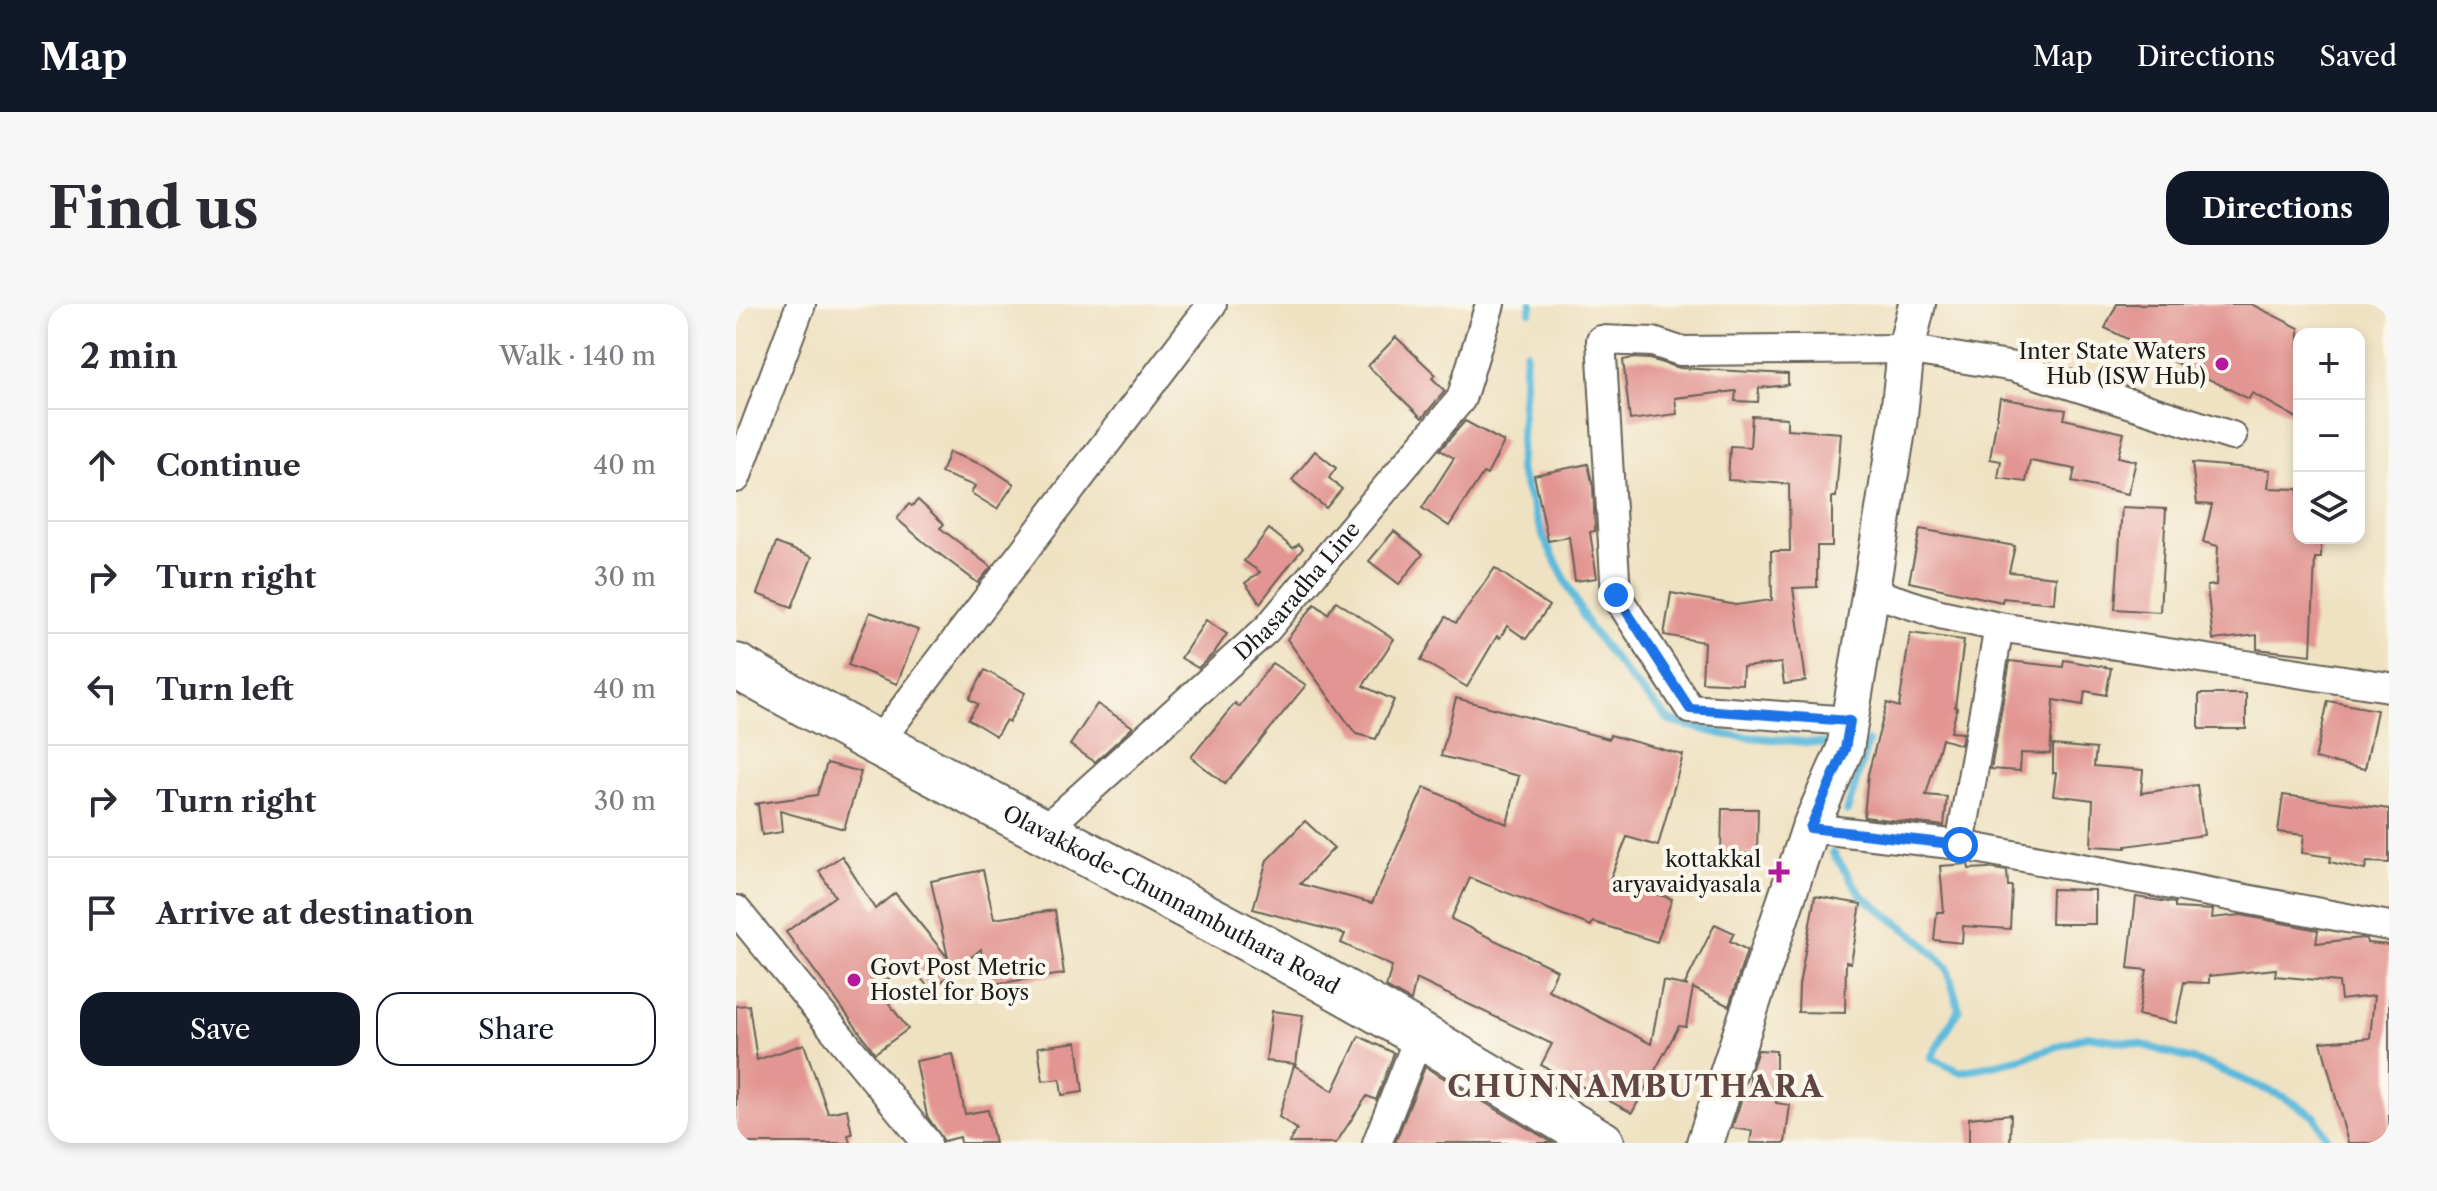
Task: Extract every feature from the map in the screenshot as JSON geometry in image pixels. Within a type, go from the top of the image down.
[{"type":"main road","name":"Olavakkode-Chunnambuthara Road","points":[[736,666],[876,745],[1263,947],[1420,1034],[1602,1143]]},
{"type":"street","points":[[736,478],[801,304]]},
{"type":"street","points":[[876,745],[1212,304]]},
{"type":"street","name":"Dhasaradha Line","points":[[1043,831],[1278,617],[1461,399],[1490,304]]},
{"type":"street","points":[[1705,1143],[1810,828],[1845,749],[1898,424],[1906,349],[1917,304]]},
{"type":"street","points":[[1850,721],[1690,709],[1657,659],[1616,595],[1601,340],[1653,342],[1680,351],[1906,349],[2014,367],[2232,436]]},
{"type":"street","points":[[1871,592],[1940,614],[1999,627],[2389,687]]},
{"type":"street","points":[[1960,845],[1999,627]]},
{"type":"street","points":[[1810,828],[1960,845],[2389,926]]},
{"type":"street","points":[[736,910],[749,947],[927,1143]]},
{"type":"street","points":[[1377,1143],[1420,1034]]},
{"type":"building","name":"Inter State Waters Hub (ISW Hub)","points":[[2117,304],[2251,304],[2299,328],[2293,328],[2293,416],[2252,393],[2249,399],[2105,328]]},
{"type":"building","points":[[1396,337],[1436,375],[1432,378],[1445,391],[1422,418],[1368,366]]},
{"type":"building","points":[[1650,359],[1680,368],[1788,374],[1788,385],[1759,388],[1758,402],[1735,401],[1736,391],[1675,398],[1677,414],[1630,420],[1623,360]]},
{"type":"building","points":[[2000,398],[2066,410],[2064,419],[2124,433],[2118,457],[2136,461],[2128,494],[2072,482],[2075,469],[2030,461],[2026,482],[1998,478],[2001,461],[1990,459]]},
{"type":"building","points":[[1752,416],[1787,418],[1787,429],[1841,433],[1836,497],[1832,497],[1832,546],[1817,546],[1817,587],[1793,588],[1806,681],[1784,684],[1781,663],[1743,667],[1742,684],[1702,682],[1704,642],[1664,635],[1671,593],[1736,605],[1772,600],[1771,551],[1790,551],[1789,484],[1728,480],[1730,446],[1750,447]]},
{"type":"building","points":[[1465,421],[1504,442],[1487,475],[1483,473],[1449,526],[1422,508],[1454,458],[1440,450]]},
{"type":"building","points":[[1315,451],[1336,468],[1329,478],[1342,489],[1326,508],[1292,480]]},
{"type":"building","points":[[949,452],[988,467],[1014,484],[997,509],[971,493],[975,486],[941,473]]},
{"type":"building","points":[[2192,463],[2270,470],[2268,488],[2293,489],[2293,544],[2321,544],[2321,558],[2315,558],[2311,655],[2257,649],[2257,635],[2213,640],[2207,586],[2216,585],[2218,546],[2203,542],[2212,505],[2197,504]]},
{"type":"building","points":[[1588,464],[1593,487],[1595,531],[1590,532],[1597,578],[1575,581],[1569,537],[1548,541],[1534,475]]},
{"type":"building","points":[[918,500],[944,524],[940,528],[991,567],[978,583],[897,519],[909,504],[912,506]]},
{"type":"building","points":[[2122,507],[2166,509],[2160,612],[2115,609]]},
{"type":"building","points":[[1269,529],[1293,548],[1299,544],[1303,548],[1260,603],[1245,583],[1260,572],[1244,561]]},
{"type":"building","points":[[1920,529],[2015,546],[2009,572],[2056,577],[2054,603],[2003,598],[2002,602],[1909,582]]},
{"type":"building","points":[[1394,531],[1423,554],[1399,584],[1369,561]]},
{"type":"building","points":[[776,543],[812,557],[792,607],[757,594]]},
{"type":"building","points":[[1495,568],[1549,606],[1526,639],[1507,626],[1500,638],[1497,636],[1467,687],[1421,660],[1446,617],[1456,623]]},
{"type":"building","points":[[1336,601],[1394,639],[1363,686],[1394,700],[1376,739],[1356,734],[1287,639],[1315,604],[1328,614]]},
{"type":"building","points":[[870,612],[918,630],[897,684],[848,665]]},
{"type":"building","points":[[1206,620],[1227,634],[1198,668],[1181,658]]},
{"type":"building","points":[[1910,633],[1964,640],[1957,708],[1951,732],[1963,733],[1961,745],[1942,739],[1926,795],[1947,797],[1944,826],[1864,817],[1868,774],[1887,703],[1899,707]]},
{"type":"building","points":[[2064,660],[2111,668],[2106,695],[2085,691],[2083,705],[2054,700],[2050,754],[2021,753],[2020,771],[1991,769],[2010,661],[2063,667]]},
{"type":"building","points":[[1272,663],[1306,685],[1225,784],[1191,757],[1235,703],[1239,707]]},
{"type":"building","points":[[985,670],[1025,693],[1009,722],[1006,720],[996,736],[968,719],[978,704],[969,699]]},
{"type":"building","points":[[2199,694],[2246,694],[2246,729],[2199,729]]},
{"type":"building","points":[[1456,698],[1609,739],[1610,735],[1683,755],[1658,846],[1627,837],[1610,879],[1672,899],[1657,942],[1593,922],[1591,926],[1470,878],[1451,919],[1557,970],[1548,990],[1651,1044],[1663,981],[1688,986],[1685,984],[1715,924],[1734,933],[1730,941],[1747,950],[1729,1006],[1693,988],[1686,1027],[1679,1026],[1632,1113],[1541,1065],[1552,1044],[1416,979],[1411,1001],[1386,987],[1392,966],[1341,943],[1345,934],[1253,909],[1267,860],[1305,821],[1334,848],[1300,884],[1372,903],[1424,787],[1507,824],[1519,776],[1441,756]]},
{"type":"building","points":[[2328,701],[2377,710],[2365,769],[2315,759]]},
{"type":"building","points":[[1097,704],[1133,727],[1095,762],[1070,745]]},
{"type":"building","points":[[2053,745],[2096,749],[2094,766],[2143,770],[2141,793],[2197,785],[2204,835],[2126,848],[2091,846],[2093,800],[2053,795],[2056,773],[2053,773]]},
{"type":"building","points":[[827,763],[861,772],[844,829],[780,811],[782,832],[762,835],[758,805],[754,804],[817,795]]},
{"type":"building","points":[[2283,795],[2389,809],[2389,863],[2367,862],[2365,870],[2330,862],[2331,857],[2302,853],[2304,835],[2278,832]]},
{"type":"building","points":[[1722,809],[1758,809],[1757,853],[1721,853]]},
{"type":"building","points":[[842,856],[875,909],[895,893],[948,958],[931,881],[983,870],[994,919],[1055,910],[1064,974],[986,985],[981,949],[931,990],[909,964],[877,987],[908,1029],[875,1053],[786,932],[835,896],[819,871]]},
{"type":"building","points":[[1968,864],[1969,869],[2007,871],[2008,886],[2012,886],[2010,929],[1963,926],[1962,943],[1934,940],[1937,912],[1944,912],[1940,866]]},
{"type":"building","points":[[2052,889],[2095,890],[2095,924],[2051,924]]},
{"type":"building","points":[[1815,896],[1861,904],[1851,963],[1846,962],[1845,1013],[1798,1012],[1799,985]]},
{"type":"building","points":[[2136,897],[2175,903],[2175,908],[2213,910],[2212,918],[2241,915],[2318,930],[2316,943],[2362,938],[2367,943],[2389,945],[2389,1143],[2348,1143],[2321,1042],[2370,1038],[2374,996],[2341,1000],[2339,982],[2275,976],[2276,969],[2209,976],[2209,983],[2184,982],[2176,1023],[2138,1015],[2147,970],[2128,968]]},
{"type":"building","points":[[749,1005],[757,1060],[804,1044],[828,1113],[847,1109],[852,1134],[848,1135],[850,1143],[736,1143],[736,1006]]},
{"type":"building","points":[[1272,1011],[1303,1015],[1296,1064],[1266,1061]]},
{"type":"building","points":[[1359,1036],[1394,1053],[1376,1100],[1367,1096],[1336,1143],[1289,1143],[1297,1129],[1279,1117],[1294,1065],[1333,1091]]},
{"type":"building","points":[[1077,1042],[1083,1092],[1062,1095],[1060,1079],[1043,1081],[1038,1047]]},
{"type":"building","points":[[1758,1050],[1776,1051],[1776,1103],[1790,1105],[1785,1143],[1750,1143],[1752,1131],[1732,1128],[1742,1098],[1750,1099],[1750,1074]]},
{"type":"building","points":[[953,1054],[965,1114],[988,1110],[995,1143],[961,1143],[960,1137],[944,1141],[927,1116],[916,1061]]},
{"type":"building","points":[[1425,1067],[1462,1089],[1553,1143],[1395,1143]]},
{"type":"building","points":[[2011,1114],[2010,1143],[1969,1143],[1969,1118]]},
{"type":"waterway","points":[[1530,311],[1531,304]]},
{"type":"waterway","points":[[1526,352],[1519,469],[1544,538],[1589,627],[1632,681],[1670,721],[1727,735],[1826,744]]},
{"type":"waterway","points":[[1847,811],[1868,742]]},
{"type":"waterway","points":[[1833,853],[1862,896],[1919,939],[1947,967],[1959,1009],[1931,1058],[1961,1072],[2023,1058],[2087,1036],[2143,1045],[2209,1065],[2284,1097],[2314,1116],[2330,1143]]},
{"type":"place","name":"Inter State Waters Hub (ISW Hub)","points":[[2222,364]]},
{"type":"place","name":"kottakkal aryavaidyasala","points":[[1779,872]]},
{"type":"place","name":"Govt Post Metric Hostel for Boys","points":[[854,980]]},
{"type":"district","name":"CHUNNAMBUTHARA","points":[[1636,1086]]},
{"type":"route","points":[[1616,595],[1690,709],[1850,721],[1845,749],[1810,828],[1960,845]]}]
